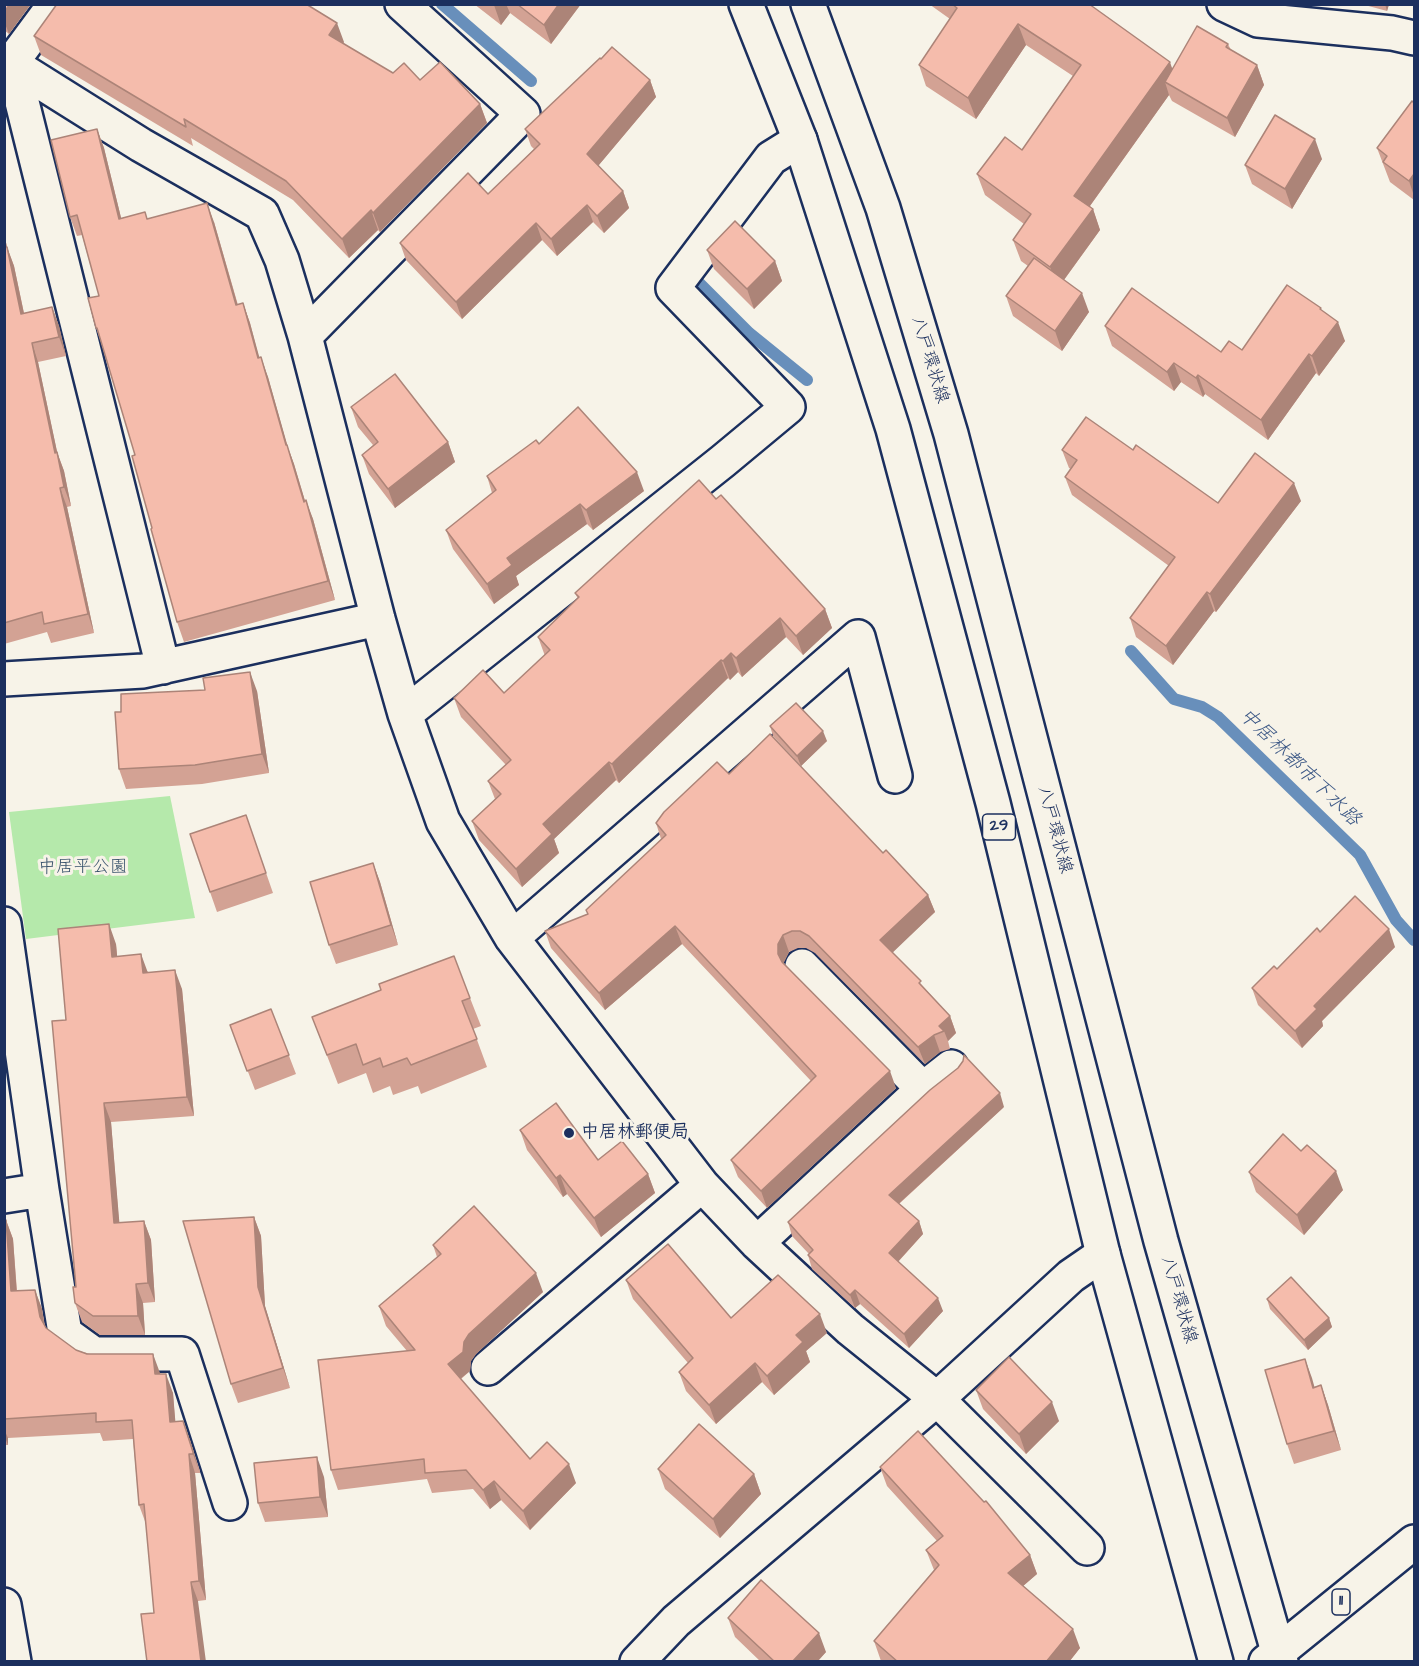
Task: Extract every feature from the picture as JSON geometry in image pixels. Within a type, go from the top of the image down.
[{"type":"street","points":[[8,60],[55,4]]},
{"type":"street","points":[[305,336],[522,114],[402,4]]},
{"type":"street","name":"29","points":[[746,4],[800,140],[893,429],[993,802],[1103,1254],[1216,1662]]},
{"type":"street","name":"八戸環状線","points":[[808,4],[883,208],[951,434],[1161,1241],[1275,1658]]},
{"type":"street","points":[[1224,4],[1258,20],[1392,33],[1414,38]]},
{"type":"street","points":[[8,60],[141,145],[262,214],[282,260],[305,336],[378,619],[405,714],[443,821],[512,938],[702,1185],[757,1244],[850,1329],[937,1399],[1087,1548]]},
{"type":"street","points":[[8,60],[163,667]]},
{"type":"street","points":[[405,714],[723,461],[788,406],[673,288],[771,158],[800,140]]},
{"type":"street","points":[[4,679],[143,671],[378,619]]},
{"type":"street","points":[[512,938],[858,637],[895,776]]},
{"type":"street","points":[[4,924],[11,1010],[65,1333],[94,1354],[182,1354],[230,1503]]},
{"type":"street","points":[[802,966],[923,1089]]},
{"type":"street","points":[[757,1244],[923,1089],[951,1068]]},
{"type":"street","points":[[488,1368],[702,1185]]},
{"type":"street","points":[[4,1197],[42,1190]]},
{"type":"street","points":[[637,1662],[676,1621],[937,1399],[1071,1276],[1103,1254]]},
{"type":"street","name":"11","points":[[1275,1658],[1414,1542]]},
{"type":"street","points":[[4,1605],[14,1662]]},
{"type":"green space","name":"中居平公園","points":[[170,796],[195,918],[26,939],[9,812]]},
{"type":"building","points":[[4,4],[10,4],[4,12]]},
{"type":"building","points":[[57,4],[306,4],[337,23],[329,35],[393,73],[404,63],[420,80],[440,62],[480,104],[373,213],[371,210],[342,239],[286,181],[184,119],[186,127],[34,36]]},
{"type":"building","points":[[517,4],[559,4],[544,25]]},
{"type":"building","points":[[952,4],[1089,4],[1170,62],[1074,196],[1093,209],[1050,267],[1013,240],[1031,214],[977,174],[1005,137],[1022,150],[1081,65],[1018,24],[968,98],[919,65],[957,8]]},
{"type":"building","points":[[1197,26],[1228,44],[1226,47],[1257,65],[1227,118],[1165,82]]},
{"type":"building","points":[[612,47],[650,80],[587,154],[623,191],[597,216],[587,205],[551,239],[536,223],[456,302],[400,243],[468,173],[488,194],[540,144],[525,129]]},
{"type":"building","points":[[1412,101],[1414,103],[1414,174],[1409,181],[1383,162],[1387,156],[1377,148]]},
{"type":"building","points":[[1275,115],[1315,139],[1285,189],[1245,165]]},
{"type":"building","points":[[97,129],[119,219],[145,212],[147,219],[207,203],[236,305],[243,303],[258,358],[261,357],[304,502],[306,500],[328,581],[177,622],[132,456],[135,455],[88,298],[99,296],[77,215],[70,217],[51,140]]},
{"type":"building","points":[[735,221],[775,261],[747,289],[707,250]]},
{"type":"building","points":[[4,247],[7,247],[21,314],[52,307],[59,337],[32,343],[55,453],[57,452],[64,487],[60,488],[88,614],[44,624],[42,612],[4,623]]},
{"type":"building","points":[[1034,258],[1082,293],[1055,331],[1006,296]]},
{"type":"building","points":[[1287,285],[1338,322],[1312,356],[1309,354],[1261,420],[1198,375],[1196,378],[1174,363],[1167,372],[1105,326],[1132,288],[1221,352],[1229,341],[1242,350]]},
{"type":"building","points":[[395,374],[448,442],[388,489],[362,455],[378,442],[351,407]]},
{"type":"building","points":[[578,407],[637,472],[586,510],[580,504],[507,558],[512,565],[487,584],[446,530],[496,490],[487,476],[536,440],[539,444]]},
{"type":"building","points":[[1086,417],[1133,450],[1136,445],[1218,503],[1255,453],[1294,483],[1210,594],[1207,592],[1166,646],[1130,618],[1175,557],[1065,477],[1077,460],[1062,450]]},
{"type":"building","points":[[699,480],[716,499],[721,495],[825,609],[796,636],[780,618],[736,658],[731,653],[723,661],[721,660],[612,764],[609,762],[543,824],[552,834],[516,869],[472,821],[501,794],[488,781],[511,760],[454,698],[483,670],[504,693],[550,650],[538,637],[579,597],[575,593]]},
{"type":"building","points":[[250,672],[262,754],[195,765],[119,769],[115,712],[121,712],[121,694],[205,690],[203,678]]},
{"type":"building","points":[[796,703],[823,731],[797,756],[770,726]]},
{"type":"building","points":[[770,734],[883,853],[886,850],[928,895],[880,940],[921,981],[919,983],[950,1016],[939,1026],[944,1031],[934,1035],[918,1047],[809,936],[800,931],[792,931],[783,935],[778,944],[778,954],[782,962],[890,1071],[761,1191],[731,1160],[816,1076],[675,926],[599,993],[545,931],[588,914],[586,910],[666,835],[656,823],[664,812],[717,762],[729,774]]},
{"type":"building","points":[[246,815],[266,873],[210,892],[190,834]]},
{"type":"building","points":[[373,863],[391,925],[329,945],[310,882]]},
{"type":"building","points":[[1355,896],[1389,929],[1314,1006],[1317,1009],[1295,1031],[1252,988],[1274,966],[1277,969],[1317,928],[1320,932]]},
{"type":"building","points":[[109,924],[112,957],[141,954],[143,973],[175,970],[187,1097],[104,1103],[114,1223],[144,1221],[148,1283],[136,1284],[138,1316],[93,1316],[75,1303],[73,1287],[76,1287],[52,1021],[66,1020],[58,929]]},
{"type":"building","points":[[454,956],[470,998],[462,1001],[477,1039],[411,1065],[407,1058],[383,1067],[380,1058],[363,1065],[356,1044],[327,1055],[312,1017],[381,990],[379,984]]},
{"type":"building","points":[[271,1009],[289,1055],[247,1071],[230,1025]]},
{"type":"building","points":[[964,1055],[1000,1093],[889,1195],[919,1221],[889,1253],[938,1298],[904,1334],[855,1290],[850,1295],[808,1255],[813,1250],[788,1222],[930,1090],[958,1068]]},
{"type":"building","points":[[556,1103],[598,1160],[622,1141],[648,1174],[594,1218],[560,1175],[556,1178],[520,1130]]},
{"type":"building","points":[[1283,1134],[1301,1151],[1307,1145],[1336,1171],[1297,1215],[1249,1172]]},
{"type":"building","points":[[474,1206],[536,1273],[469,1334],[464,1342],[463,1352],[448,1364],[530,1459],[547,1442],[569,1464],[523,1511],[494,1481],[483,1490],[466,1470],[425,1473],[424,1459],[331,1470],[318,1360],[415,1350],[379,1306],[441,1254],[433,1245]]},
{"type":"building","points":[[254,1217],[258,1287],[283,1368],[231,1384],[183,1221]]},
{"type":"building","points":[[4,1220],[6,1220],[11,1291],[35,1290],[40,1317],[46,1328],[76,1350],[87,1354],[153,1354],[155,1374],[166,1374],[170,1422],[183,1421],[193,1452],[189,1454],[199,1581],[191,1582],[201,1662],[147,1662],[141,1614],[154,1613],[144,1504],[139,1505],[132,1420],[96,1422],[96,1413],[4,1419]]},
{"type":"building","points":[[668,1244],[731,1318],[778,1275],[820,1314],[796,1335],[803,1342],[767,1376],[755,1363],[709,1405],[679,1372],[693,1358],[626,1280]]},
{"type":"building","points":[[1291,1277],[1329,1318],[1304,1340],[1267,1299]]},
{"type":"building","points":[[1009,1357],[1052,1402],[1019,1434],[976,1390]]},
{"type":"building","points":[[1305,1359],[1313,1388],[1321,1385],[1334,1431],[1287,1444],[1265,1370]]},
{"type":"building","points":[[699,1424],[754,1474],[713,1519],[658,1469]]},
{"type":"building","points":[[918,1431],[984,1502],[986,1501],[1030,1555],[1008,1573],[1073,1629],[1046,1662],[898,1662],[874,1641],[939,1565],[926,1550],[943,1536],[880,1467]]},
{"type":"building","points":[[317,1457],[320,1497],[258,1503],[254,1463]]},
{"type":"building","points":[[761,1580],[819,1633],[792,1662],[775,1662],[728,1618]]},
{"type":"waterway","name":"中居林都市下水路","points":[[442,4],[531,81]]},
{"type":"waterway","name":"中居林都市下水路","points":[[697,281],[749,333],[807,380]]},
{"type":"waterway","name":"中居林都市下水路","points":[[1131,651],[1174,699],[1202,707],[1218,717],[1360,855],[1396,920],[1414,940]]},
{"type":"place","name":"中居林郵便局","points":[[569,1133]]}]
